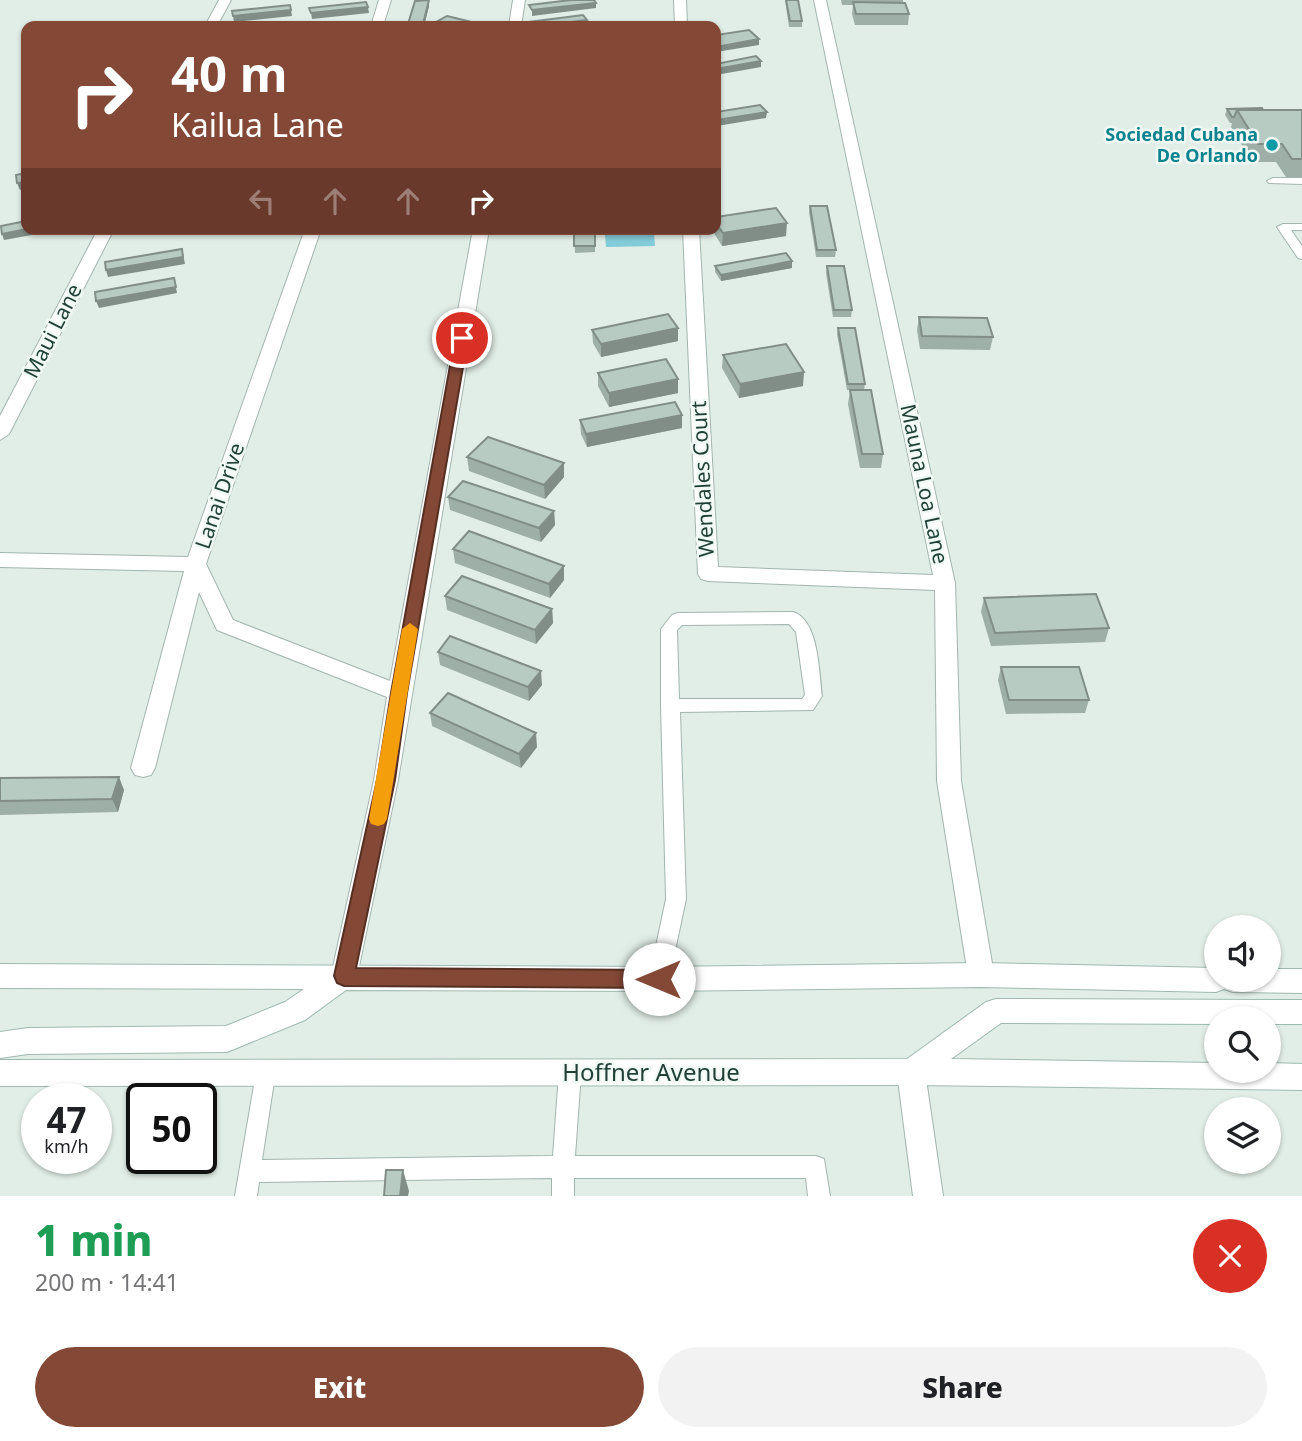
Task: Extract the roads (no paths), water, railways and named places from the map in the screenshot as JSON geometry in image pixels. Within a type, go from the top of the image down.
[{"type":"street","points":[[214,21],[225,0]]},
{"type":"street","points":[[379,21],[385,0]]},
{"type":"street","points":[[516,21],[519,0]]},
{"type":"street","points":[[680,0],[681,21]]},
{"type":"street","name":"Mauna Loa Lane","points":[[820,0],[945,583],[949,781],[981,975]]},
{"type":"street","name":"Maui Lane","points":[[0,434],[103,235]]},
{"type":"street","name":"Lanai Drive","points":[[143,768],[197,564],[311,235]]},
{"type":"street","points":[[0,1045],[28,1041],[227,1039],[295,1011],[344,976],[386,780],[480,235]]},
{"type":"street","name":"Wendales Court","points":[[691,235],[708,575],[945,583]]},
{"type":"street","points":[[0,560],[197,564],[225,625],[399,693]]},
{"type":"street","points":[[0,976],[659,979],[981,975],[1204,980]]},
{"type":"street","points":[[1281,981],[1302,981]]},
{"type":"street","points":[[928,1196],[911,1072],[996,1011],[1302,1012]]},
{"type":"street","name":"Hoffner Avenue","points":[[0,1073],[264,1075],[911,1072],[1302,1077]]},
{"type":"lane","points":[[1273,181],[1302,181]]},
{"type":"lane","points":[[1302,227],[1283,227],[1302,255]]},
{"type":"lane","points":[[659,979],[676,899],[669,706],[669,629],[678,619],[793,618],[804,631],[814,696],[807,705],[669,706]]},
{"type":"lane","points":[[563,1196],[570,1073]]},
{"type":"lane","points":[[246,1196],[264,1075]]},
{"type":"lane","points":[[251,1171],[816,1167],[819,1196]]},
{"type":"water","points":[[605,235],[654,235],[655,246],[606,247]]},
{"type":"place","name":"Sociedad Cubana De Orlando","points":[[1272,145]]}]
